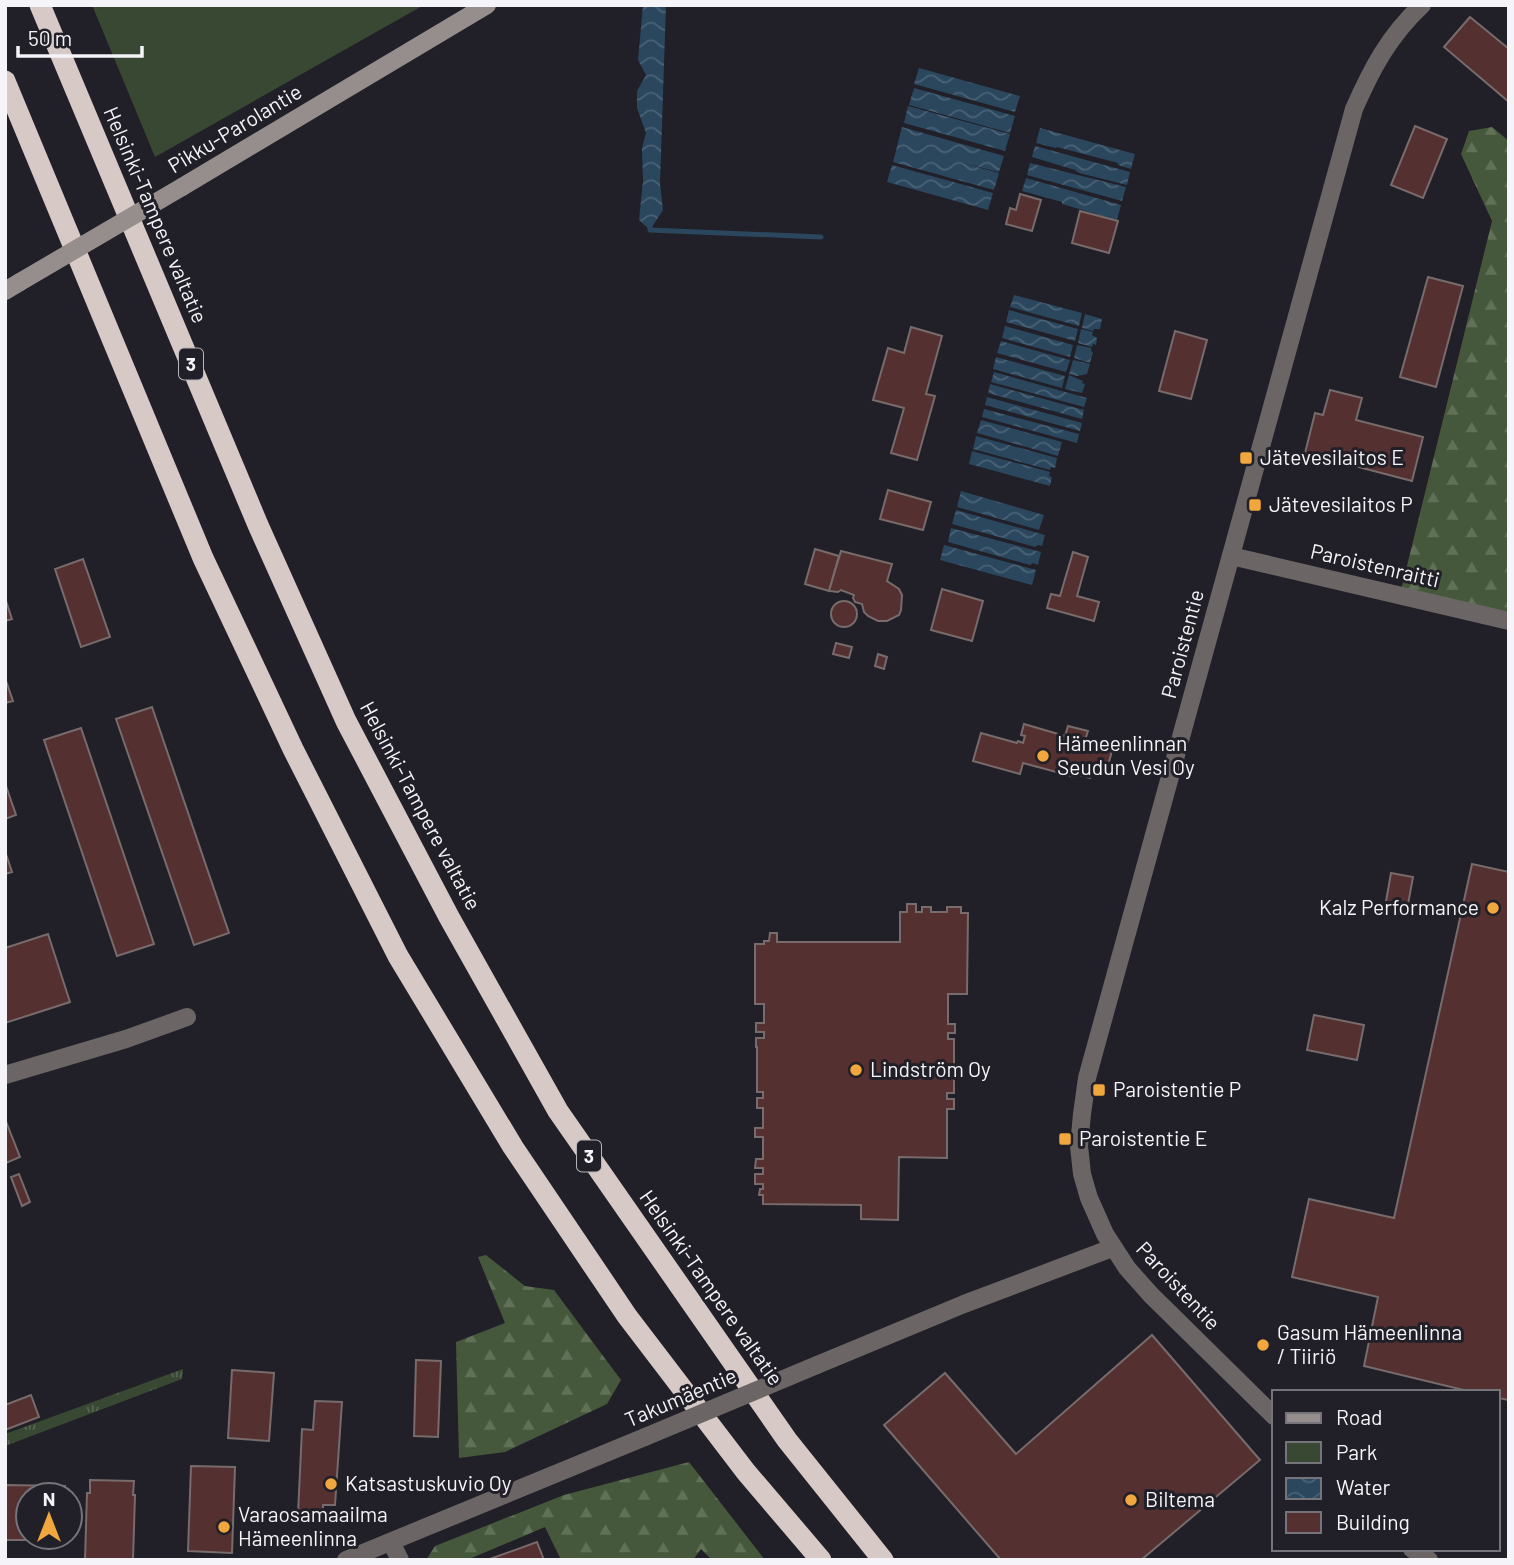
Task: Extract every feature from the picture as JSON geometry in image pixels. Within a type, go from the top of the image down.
[{"type":"highway","name":"Helsinki-Tampere valtatie","points":[[40,5],[302,623],[346,721],[449,917],[558,1111],[786,1440],[883,1560]]},
{"type":"highway","points":[[5,81],[203,558],[293,749],[398,956],[513,1147],[627,1316],[746,1472],[821,1560]]},
{"type":"main road","name":"Pikku-Parolantie","points":[[13,287],[487,5]]},
{"type":"street","name":"Paroistentie","points":[[1272,1414],[1152,1295],[1112,1248],[1089,1198],[1082,1174],[1079,1146],[1082,1114],[1087,1078],[1354,109],[1370,73],[1387,46],[1422,5]]},
{"type":"street","name":"Paroistenraitti","points":[[1231,556],[1509,621]]},
{"type":"street","points":[[5,1075],[126,1039],[187,1017]]},
{"type":"street","name":"Takumäentie","points":[[346,1560],[964,1304],[1112,1248]]},
{"type":"street","points":[[391,1542],[400,1560]]},
{"type":"green space","points":[[92,5],[424,5],[155,157]]},
{"type":"green space","points":[[1492,127],[1509,141],[1509,612],[1401,590],[1492,221],[1461,154],[1469,131]]},
{"type":"green space","points":[[486,1255],[525,1286],[554,1290],[621,1380],[607,1404],[505,1452],[459,1458],[456,1342],[505,1323],[478,1257]]},
{"type":"green space","points":[[183,1369],[182,1379],[5,1446],[5,1434]]},
{"type":"green space","points":[[689,1462],[765,1560],[712,1560],[701,1549],[693,1560],[561,1560],[545,1527],[467,1560],[426,1560],[435,1546],[564,1495]]},
{"type":"water","points":[[643,5],[666,5],[660,184],[663,210],[650,230],[639,220],[643,181],[642,148],[646,133],[637,108],[637,91],[646,75],[638,60]]},
{"type":"water","points":[[919,68],[1020,96],[1015,112],[914,84]]},
{"type":"water","points":[[914,88],[1015,116],[1010,133],[909,105]]},
{"type":"water","points":[[908,106],[1010,134],[1005,151],[904,123]]},
{"type":"water","points":[[902,127],[1004,156],[999,172],[955,161],[999,173],[994,190],[893,162]]},
{"type":"water","points":[[1040,128],[1135,154],[1131,169],[1118,163],[1036,143]]},
{"type":"water","points":[[1035,146],[1130,172],[1127,185],[1032,157]]},
{"type":"water","points":[[1030,163],[1126,187],[1122,201],[1027,175]]},
{"type":"water","points":[[892,165],[993,193],[988,210],[887,182]]},
{"type":"water","points":[[1026,178],[1121,205],[1117,220],[1022,191]]},
{"type":"water","points":[[1014,295],[1082,313],[1079,326],[1010,307]]},
{"type":"water","points":[[1009,310],[1078,329],[1075,341],[1006,322]]},
{"type":"water","points":[[1085,314],[1102,319],[1100,329],[1093,331],[1082,328]]},
{"type":"water","points":[[1005,326],[1073,345],[1070,357],[1002,338]]},
{"type":"water","points":[[1081,329],[1093,332],[1092,335],[1097,338],[1096,345],[1093,344],[1092,347],[1078,343]]},
{"type":"water","points":[[1001,341],[1070,360],[1066,372],[997,353]]},
{"type":"water","points":[[1077,345],[1091,348],[1093,352],[1090,363],[1074,358]]},
{"type":"water","points":[[996,357],[1065,376],[1062,388],[993,369]]},
{"type":"water","points":[[1073,360],[1090,364],[1087,374],[1069,374]]},
{"type":"water","points":[[994,372],[1087,398],[1084,407],[991,382]]},
{"type":"water","points":[[1069,375],[1083,381],[1085,384],[1082,393],[1065,389]]},
{"type":"water","points":[[990,384],[1084,410],[1082,419],[988,393]]},
{"type":"water","points":[[987,397],[1082,423],[1080,431],[985,405]]},
{"type":"water","points":[[984,409],[1079,434],[1077,443],[982,417]]},
{"type":"water","points":[[981,420],[1062,442],[1058,456],[977,433]]},
{"type":"water","points":[[976,436],[1057,458],[1055,468],[1051,467],[1050,470],[973,449]]},
{"type":"water","points":[[972,451],[1050,472],[1050,486],[969,464]]},
{"type":"water","points":[[961,491],[1044,515],[1039,530],[957,507]]},
{"type":"water","points":[[956,510],[1045,535],[1042,546],[1035,547],[952,524]]},
{"type":"water","points":[[951,528],[1041,552],[1038,565],[948,542]]},
{"type":"water","points":[[944,545],[1036,570],[1032,585],[940,560]]},
{"type":"building","points":[[1470,17],[1509,49],[1509,102],[1444,47]]},
{"type":"building","points":[[1415,126],[1447,139],[1423,198],[1391,185]]},
{"type":"building","points":[[1020,194],[1041,200],[1032,231],[1006,224],[1010,208],[1016,210]]},
{"type":"building","points":[[1080,211],[1118,221],[1109,253],[1072,243]]},
{"type":"building","points":[[1428,277],[1463,286],[1436,387],[1400,377]]},
{"type":"building","points":[[911,327],[942,336],[926,394],[935,396],[917,460],[891,453],[904,408],[873,400],[888,348],[904,353]]},
{"type":"building","points":[[1175,331],[1207,340],[1191,399],[1159,391]]},
{"type":"building","points":[[1330,390],[1362,398],[1356,420],[1423,437],[1412,481],[1305,453],[1315,413],[1323,415]]},
{"type":"building","points":[[888,490],[931,502],[923,530],[880,519]]},
{"type":"building","points":[[815,549],[839,556],[829,591],[805,584]]},
{"type":"building","points":[[841,551],[892,564],[887,581],[899,589],[902,595],[899,615],[887,621],[878,621],[864,612],[862,604],[855,602],[854,595],[841,590],[829,591]]},
{"type":"building","points":[[1073,552],[1088,557],[1077,596],[1099,602],[1094,621],[1047,608],[1051,594],[1060,596]]},
{"type":"building","points":[[83,559],[110,637],[81,647],[55,569]]},
{"type":"building","points":[[942,589],[983,601],[972,641],[931,630]]},
{"type":"building","points":[[5,598],[12,619],[5,621]]},
{"type":"building","points":[[844,601],[853,605],[857,614],[853,623],[844,627],[835,623],[831,614],[835,605]]},
{"type":"building","points":[[836,643],[852,647],[849,658],[833,654]]},
{"type":"building","points":[[878,654],[887,657],[884,669],[875,666]]},
{"type":"building","points":[[5,678],[13,701],[5,703]]},
{"type":"building","points":[[152,707],[229,933],[194,945],[116,719]]},
{"type":"building","name":"Hämeenlinnan Seudun Vesi Oy","points":[[1024,724],[1065,736],[1068,726],[1088,731],[1084,743],[1112,751],[1106,773],[1093,769],[1090,778],[1076,774],[1075,777],[1023,763],[1020,774],[973,761],[981,733],[1023,743],[1025,736],[1021,735]]},
{"type":"building","points":[[81,728],[154,944],[117,956],[44,740]]},
{"type":"building","points":[[5,783],[16,815],[5,819]]},
{"type":"building","points":[[5,851],[12,872],[5,874]]},
{"type":"building","points":[[1472,864],[1509,872],[1509,1400],[1500,1398],[1500,1390],[1464,1390],[1364,1366],[1378,1297],[1292,1277],[1309,1199],[1394,1218]]},
{"type":"building","points":[[1391,873],[1413,877],[1407,910],[1385,907]]},
{"type":"building","name":"Lindström Oy","points":[[907,904],[916,904],[916,912],[922,912],[922,907],[931,907],[931,912],[947,912],[947,907],[961,907],[961,913],[968,913],[967,994],[948,994],[948,1024],[955,1024],[955,1033],[948,1033],[948,1039],[954,1039],[954,1093],[947,1093],[947,1099],[954,1099],[954,1109],[947,1109],[947,1158],[899,1157],[898,1220],[861,1219],[861,1205],[763,1204],[763,1195],[759,1195],[763,1184],[755,1184],[755,1174],[763,1174],[763,1168],[755,1168],[756,1159],[763,1159],[763,1137],[755,1137],[755,1128],[763,1128],[763,1108],[757,1108],[757,1098],[763,1098],[763,1092],[757,1092],[756,1038],[764,1038],[764,1032],[756,1032],[756,1023],[764,1023],[764,1004],[755,1004],[755,944],[769,941],[770,933],[777,933],[777,942],[900,942],[900,912],[907,912]]},
{"type":"building","points":[[48,934],[70,1002],[5,1023],[5,948]]},
{"type":"building","points":[[1314,1015],[1364,1025],[1357,1060],[1307,1050]]},
{"type":"building","points":[[5,1119],[20,1157],[6,1163],[5,1160]]},
{"type":"building","points":[[19,1174],[30,1202],[22,1206],[11,1177]]},
{"type":"building","points":[[1152,1335],[1260,1460],[1141,1560],[1001,1560],[884,1425],[945,1373],[1016,1454]]},
{"type":"building","points":[[416,1360],[441,1361],[438,1437],[414,1436]]},
{"type":"building","points":[[232,1370],[274,1373],[269,1441],[228,1438]]},
{"type":"building","points":[[31,1395],[39,1417],[5,1430],[5,1405]]},
{"type":"building","points":[[315,1401],[342,1402],[335,1505],[323,1505],[323,1516],[298,1514],[302,1429],[313,1430]]},
{"type":"building","points":[[191,1466],[235,1467],[232,1553],[188,1551]]},
{"type":"building","points":[[90,1480],[134,1481],[133,1560],[85,1560],[87,1493],[90,1493]]},
{"type":"building","points":[[5,1485],[14,1485],[14,1540],[5,1540]]},
{"type":"building","points":[[537,1542],[544,1560],[490,1559]]},
{"type":"waterway","points":[[650,226],[650,230],[821,237]]},
{"type":"place","name":"Jätevesilaitos E","points":[[1246,458]]},
{"type":"place","name":"Jätevesilaitos P","points":[[1255,505]]},
{"type":"place","name":"Hämeenlinnan Seudun Vesi Oy","points":[[1043,756]]},
{"type":"place","name":"Kalz Performance","points":[[1493,908]]},
{"type":"place","name":"Lindström Oy","points":[[856,1070]]},
{"type":"place","name":"Paroistentie P","points":[[1099,1090]]},
{"type":"place","name":"Paroistentie E","points":[[1065,1139]]},
{"type":"place","name":"Gasum Hämeenlinna / Tiiriö","points":[[1263,1345]]},
{"type":"place","name":"Katsastuskuvio Oy","points":[[331,1484]]},
{"type":"place","name":"Biltema","points":[[1131,1500]]},
{"type":"place","name":"Varaosamaailma Hämeenlinna","points":[[224,1527]]}]
